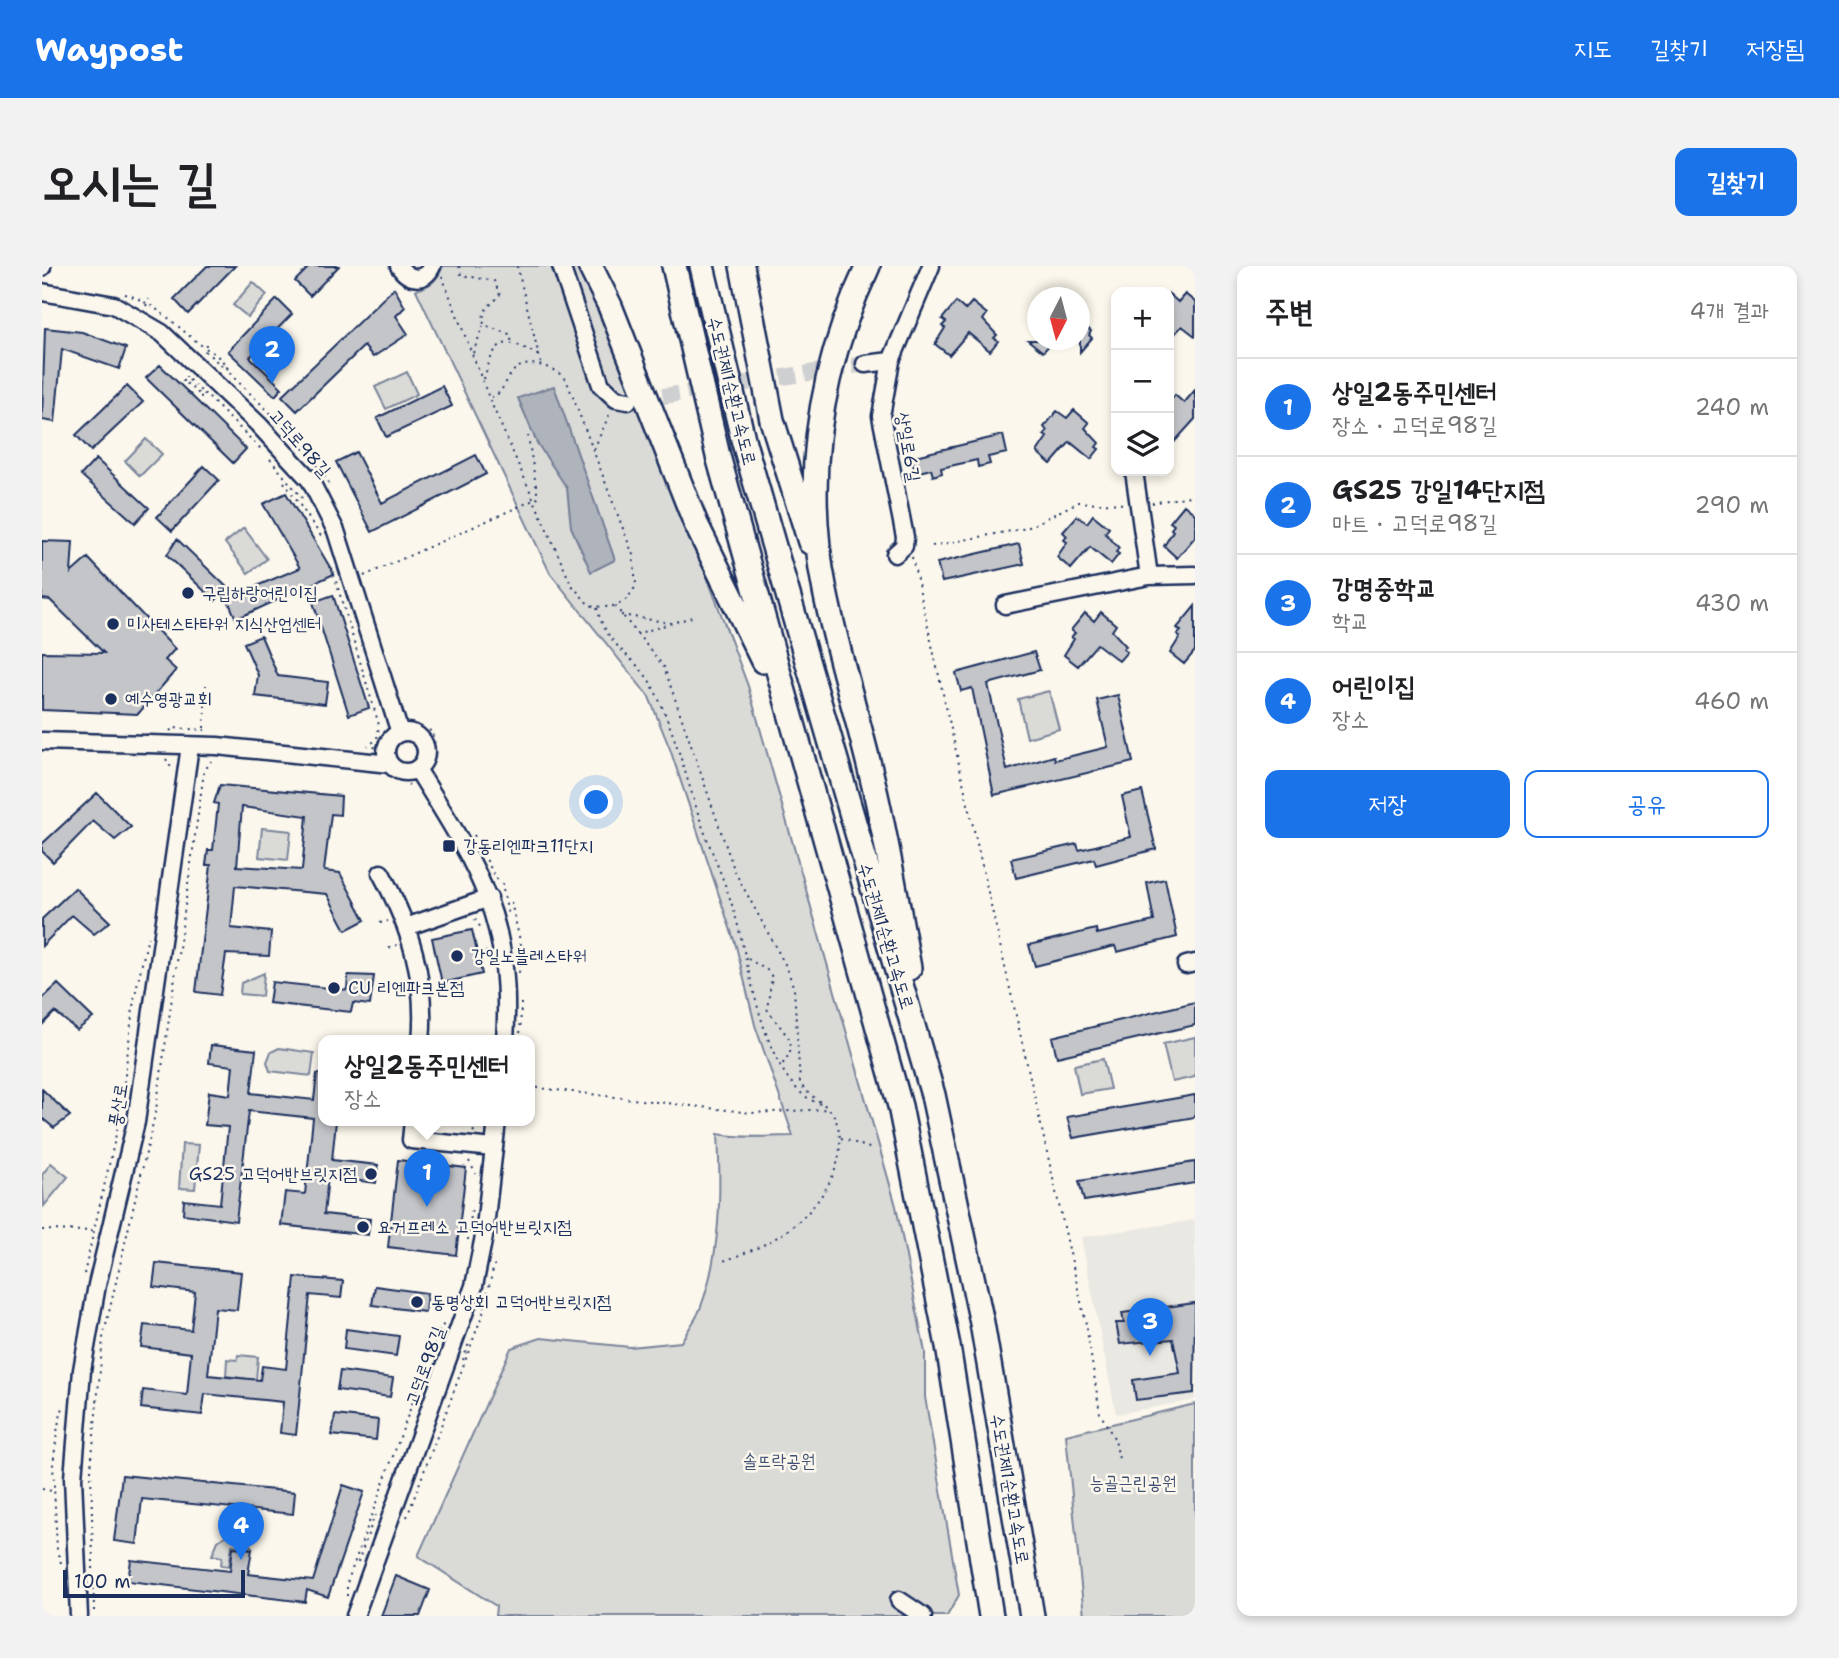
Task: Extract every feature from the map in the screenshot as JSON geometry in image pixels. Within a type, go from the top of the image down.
[{"type":"highway","points":[[590,266],[610,306],[696,524],[788,711]]},
{"type":"highway","points":[[599,266],[610,306]]},
{"type":"highway","name":"수도권제1순환고속도로","points":[[674,266],[718,456],[900,1106],[948,1346],[991,1616]]},
{"type":"highway","name":"수도권제1순환고속도로","points":[[702,266],[751,469],[933,1095],[982,1323],[1032,1616]]},
{"type":"highway","points":[[742,266],[772,420],[824,589],[874,786],[933,1095]]},
{"type":"highway","points":[[824,589],[817,516],[815,454],[822,394],[837,342],[868,266]]},
{"type":"street","points":[[399,266],[405,275],[415,278],[437,270]]},
{"type":"street","points":[[561,266],[601,385],[622,400]]},
{"type":"street","name":"상일로6길","points":[[899,551],[905,537],[881,416],[891,361],[931,266]]},
{"type":"street","name":"고덕로98길","points":[[42,292],[114,305],[162,333],[258,424],[310,480],[336,531],[404,729]]},
{"type":"street","points":[[865,365],[891,361]]},
{"type":"street","points":[[1135,476],[1149,576]]},
{"type":"street","points":[[1005,605],[1149,576],[1195,575]]},
{"type":"street","points":[[42,741],[217,746],[391,770],[400,771],[416,769],[425,758],[425,746],[404,729],[387,746],[391,770]]},
{"type":"street","name":"풍산로","points":[[79,1616],[73,1478],[82,1370],[97,1285],[136,1122],[190,747]]},
{"type":"street","points":[[416,769],[466,846],[489,898],[503,953],[507,1013],[505,1035]]},
{"type":"street","points":[[381,873],[417,954],[422,982],[421,1035]]},
{"type":"street","points":[[406,927],[489,898]]},
{"type":"street","points":[[412,1126],[411,1140],[494,1148]]},
{"type":"street","name":"고덕로98길","points":[[355,1616],[474,1286],[484,1236],[496,1126]]},
{"type":"street","points":[[899,1600],[923,1616]]},
{"type":"path","points":[[459,266],[461,275],[494,281],[500,295],[486,307],[482,315],[484,325],[473,353]]},
{"type":"path","points":[[517,266],[541,365]]},
{"type":"path","points":[[437,270],[473,353],[489,398],[532,500],[576,592],[589,605],[615,606],[632,593],[638,577],[637,568],[569,384],[562,375],[541,365],[522,366],[516,369],[500,393],[489,398]]},
{"type":"path","points":[[484,325],[509,334],[512,342],[539,357]]},
{"type":"path","points":[[483,381],[495,348],[512,342]]},
{"type":"path","points":[[206,344],[205,351],[224,368],[232,369]]},
{"type":"path","points":[[186,375],[186,380],[259,447],[290,483],[288,486]]},
{"type":"path","points":[[182,381],[186,380]]},
{"type":"path","points":[[201,394],[201,399]]},
{"type":"path","points":[[594,449],[622,400]]},
{"type":"path","points":[[283,422],[313,459],[316,456]]},
{"type":"path","points":[[364,576],[538,498],[528,436]]},
{"type":"path","points":[[254,452],[259,447]]},
{"type":"path","points":[[284,482],[323,540]]},
{"type":"path","points":[[932,546],[1027,528],[1078,502],[1139,505],[1195,495]]},
{"type":"path","points":[[899,551],[912,554],[1086,1324],[1100,1413],[1115,1440],[1119,1459]]},
{"type":"path","points":[[330,563],[379,725],[377,738],[362,747]]},
{"type":"path","points":[[596,606],[606,634],[615,647],[641,670],[665,713],[729,893],[761,1021],[781,1065],[803,1097],[826,1105]]},
{"type":"path","points":[[615,606],[664,667],[735,872],[794,989],[800,1082],[808,1094],[830,1109],[840,1138],[840,1153],[835,1171],[822,1196],[807,1216],[754,1251],[723,1262]]},
{"type":"path","points":[[620,615],[672,624]]},
{"type":"path","points":[[636,634],[692,617]]},
{"type":"path","points":[[205,730],[206,685]]},
{"type":"path","points":[[373,748],[385,732],[381,713]]},
{"type":"path","points":[[173,728],[205,730],[209,733]]},
{"type":"path","points":[[404,729],[432,731],[435,745]]},
{"type":"path","points":[[94,1616],[91,1468],[103,1338],[156,1110],[204,772],[216,757]]},
{"type":"path","points":[[166,760],[172,771]]},
{"type":"path","points":[[391,770],[415,791]]},
{"type":"path","points":[[499,881],[507,907]]},
{"type":"path","points":[[468,918],[477,920],[483,933]]},
{"type":"path","points":[[485,944],[490,978]]},
{"type":"path","points":[[747,959],[767,970],[772,977],[767,1009],[791,1041],[790,1053],[781,1065]]},
{"type":"path","points":[[131,1029],[134,999]]},
{"type":"path","points":[[535,1088],[752,1113],[830,1109]]},
{"type":"path","points":[[840,1138],[872,1149]]},
{"type":"path","points":[[466,1158],[478,1174],[481,1168]]},
{"type":"path","points":[[473,1158],[477,1163]]},
{"type":"path","points":[[467,1243],[473,1198]]},
{"type":"path","points":[[477,1214],[478,1202]]},
{"type":"path","points":[[42,1230],[94,1231]]},
{"type":"path","points":[[346,1601],[347,1583],[363,1536],[437,1335],[447,1318]]},
{"type":"path","points":[[417,1389],[425,1383],[440,1343]]},
{"type":"path","points":[[53,1465],[57,1549],[63,1569]]},
{"type":"path","points":[[380,1489],[385,1490],[394,1470]]},
{"type":"path","points":[[42,1489],[53,1491]]},
{"type":"path","points":[[363,1536],[367,1538]]},
{"type":"shaded area","points":[[554,386],[615,560],[591,572],[571,527],[567,488],[537,443],[518,398]]},
{"type":"shaded area","points":[[1195,1220],[1195,1400],[1116,1414],[1081,1237]]},
{"type":"green space","name":"솔뜨락공원","points":[[443,266],[579,266],[688,526],[748,686],[896,1206],[925,1352],[925,1397],[959,1595],[947,1616],[495,1616],[496,1606],[418,1556],[511,1348],[541,1338],[630,1347],[681,1342],[700,1309],[716,1245],[719,1200],[718,1134],[746,1137],[793,1136],[755,1025],[736,946],[670,749],[649,697],[550,573],[416,290],[433,282]]},
{"type":"green space","points":[[253,282],[267,295],[248,317],[233,305]]},
{"type":"green space","points":[[407,372],[417,394],[386,409],[375,387]]},
{"type":"green space","points":[[146,439],[162,454],[140,476],[125,461]]},
{"type":"green space","points":[[244,528],[267,559],[248,573],[225,543]]},
{"type":"green space","points":[[1049,691],[1059,729],[1027,738],[1018,699]]},
{"type":"green space","points":[[262,828],[291,831],[288,860],[259,857]]},
{"type":"green space","points":[[264,973],[262,996],[240,994],[241,983]]},
{"type":"green space","points":[[1195,1037],[1195,1077],[1172,1082],[1163,1044]]},
{"type":"green space","points":[[279,1048],[314,1053],[311,1076],[270,1071],[267,1062],[271,1052]]},
{"type":"green space","points":[[1103,1059],[1110,1089],[1080,1094],[1074,1065]]},
{"type":"green space","points":[[182,1144],[199,1145],[195,1189],[179,1188]]},
{"type":"green space","points":[[51,1163],[68,1177],[44,1206],[42,1175]]},
{"type":"green space","points":[[238,1355],[258,1357],[256,1380],[226,1376],[227,1359],[237,1360]]},
{"type":"green space","name":"능골근린공원","points":[[1195,1404],[1195,1616],[1084,1616],[1066,1435]]},
{"type":"green space","points":[[228,1534],[247,1537],[252,1548],[232,1545],[229,1566],[221,1565],[222,1557],[212,1555],[218,1541]]},
{"type":"building","points":[[207,266],[235,266],[188,314],[174,299]]},
{"type":"building","points":[[310,266],[339,266],[310,296],[295,281]]},
{"type":"building","points":[[394,288],[405,307],[396,316],[408,334],[373,357],[364,346],[297,411],[282,396]]},
{"type":"building","points":[[1185,294],[1195,302],[1195,336],[1182,326],[1174,335],[1174,298],[1178,302]]},
{"type":"building","points":[[277,299],[292,314],[250,357],[282,388],[275,396],[228,351]]},
{"type":"building","points":[[956,302],[965,310],[972,302],[987,314],[983,320],[997,335],[994,338],[998,341],[990,351],[968,333],[949,355],[935,344],[945,328],[942,326],[946,322],[942,319]]},
{"type":"building","points":[[45,328],[82,332],[126,348],[119,369],[62,349],[55,422],[42,420]]},
{"type":"building","points":[[160,365],[246,449],[233,463],[146,378]]},
{"type":"building","points":[[127,386],[143,402],[91,451],[76,435]]},
{"type":"building","points":[[442,386],[452,406],[386,437],[377,418]]},
{"type":"building","points":[[1195,390],[1195,419],[1174,442],[1175,395],[1184,403]]},
{"type":"building","points":[[1074,410],[1089,423],[1085,428],[1099,443],[1096,447],[1099,449],[1091,459],[1070,442],[1051,464],[1037,452],[1047,437],[1044,435],[1047,431],[1044,427],[1057,411],[1067,418]]},
{"type":"building","points":[[1003,435],[1007,453],[988,457],[990,464],[978,467],[977,460],[941,468],[942,473],[933,476],[931,469],[915,473],[911,457]]},
{"type":"building","points":[[356,452],[382,503],[476,455],[486,474],[372,532],[336,462]]},
{"type":"building","points":[[96,459],[149,508],[135,523],[81,475]]},
{"type":"building","points":[[204,466],[219,480],[172,531],[157,517]]},
{"type":"building","points":[[286,493],[334,574],[236,619],[224,591],[215,601],[167,555],[177,539],[235,595],[300,568],[263,504]]},
{"type":"building","points":[[1184,505],[1195,514],[1195,537],[1177,558],[1164,546],[1173,531],[1171,529],[1174,525],[1170,522]]},
{"type":"building","points":[[1093,515],[1109,528],[1105,533],[1119,548],[1116,552],[1119,554],[1111,564],[1090,547],[1071,569],[1057,557],[1067,542],[1064,540],[1067,536],[1063,532],[1077,516],[1087,523]]},
{"type":"building","name":"미사테스타타워 지식산업센터","points":[[42,541],[73,542],[71,573],[88,558],[175,649],[165,660],[176,670],[138,714],[42,710],[42,652],[104,653],[50,600],[42,599]]},
{"type":"building","points":[[1019,544],[1024,564],[942,582],[937,563]]},
{"type":"building","points":[[333,595],[369,708],[349,715],[313,602]]},
{"type":"building","points":[[1195,606],[1195,651],[1184,664],[1170,653],[1180,637],[1177,635],[1181,631],[1177,628]]},
{"type":"building","points":[[1101,612],[1116,625],[1112,631],[1126,646],[1123,649],[1127,652],[1119,661],[1097,644],[1078,666],[1064,655],[1074,639],[1071,637],[1075,633],[1071,630],[1085,613],[1094,621]]},
{"type":"building","points":[[261,636],[278,676],[328,682],[325,704],[255,696],[258,675],[244,643]]},
{"type":"building","points":[[1034,652],[1040,670],[988,684],[1007,770],[1054,756],[1055,760],[1108,747],[1097,700],[1118,695],[1133,762],[994,795],[972,688],[961,691],[956,673]]},
{"type":"building","points":[[220,785],[341,796],[340,815],[331,814],[324,871],[340,873],[365,920],[346,930],[327,894],[235,886],[231,928],[271,932],[269,956],[226,954],[220,995],[196,992],[211,865],[206,865],[208,850],[213,850],[218,804],[214,803]],"holes":[[[242,807],[307,816],[302,870],[237,866]]]},
{"type":"building","points":[[1142,791],[1156,849],[1096,865],[1094,859],[1016,878],[1011,859],[1077,844],[1079,850],[1131,837],[1122,796]]},
{"type":"building","points":[[97,793],[131,827],[115,840],[93,821],[53,862],[42,851],[42,844]]},
{"type":"building","points":[[1165,879],[1177,937],[1117,952],[1115,946],[1035,966],[1029,945],[1096,929],[1097,934],[1154,921],[1147,883]]},
{"type":"building","points":[[75,888],[110,922],[94,934],[72,915],[42,946],[42,919]]},
{"type":"building","name":"강일노블레스타워","points":[[472,930],[482,974],[442,983],[432,938]]},
{"type":"building","points":[[348,975],[374,976],[370,1005],[353,1003],[351,1012],[269,1003],[272,982],[347,990]]},
{"type":"building","points":[[58,984],[93,1018],[77,1030],[55,1012],[42,1025],[42,999]]},
{"type":"building","points":[[1195,1002],[1195,1025],[1057,1057],[1052,1037]]},
{"type":"building","points":[[211,1045],[256,1050],[251,1093],[314,1100],[318,1074],[318,1126],[335,1126],[332,1160],[378,1165],[376,1183],[328,1177],[324,1214],[370,1219],[368,1235],[281,1225],[285,1192],[305,1194],[313,1118],[249,1111],[236,1221],[183,1214],[184,1200],[220,1204],[228,1127],[205,1125],[209,1092],[230,1095],[233,1066],[209,1063]]},
{"type":"building","points":[[42,1089],[70,1116],[54,1128],[42,1118]]},
{"type":"building","points":[[1195,1095],[1195,1117],[1073,1138],[1067,1117]]},
{"type":"building","points":[[398,1160],[466,1168],[456,1255],[388,1247]]},
{"type":"building","points":[[1195,1162],[1195,1183],[1084,1201],[1079,1181]]},
{"type":"building","points":[[156,1263],[241,1272],[237,1310],[215,1308],[208,1375],[260,1380],[262,1366],[286,1369],[295,1277],[343,1281],[341,1298],[310,1295],[296,1435],[280,1433],[283,1402],[205,1394],[202,1415],[141,1408],[143,1390],[187,1395],[191,1353],[141,1347],[144,1325],[191,1330],[195,1292],[153,1287]]},
{"type":"building","points":[[375,1286],[427,1293],[425,1312],[372,1305]]},
{"type":"building","points":[[1195,1303],[1194,1393],[1136,1400],[1133,1380],[1180,1373],[1173,1339],[1120,1344],[1116,1323],[1124,1323],[1122,1313]]},
{"type":"building","points":[[346,1329],[399,1336],[396,1356],[344,1349]]},
{"type":"building","points":[[340,1371],[393,1378],[390,1397],[337,1390]]},
{"type":"building","points":[[335,1415],[378,1420],[376,1440],[332,1435]]},
{"type":"building","points":[[122,1475],[295,1492],[293,1514],[142,1499],[137,1544],[114,1541]]},
{"type":"building","points":[[343,1485],[364,1492],[328,1597],[307,1590],[305,1602],[128,1581],[131,1560],[230,1571],[233,1547],[252,1549],[248,1574],[313,1581]]},
{"type":"building","points":[[396,1576],[430,1590],[420,1616],[381,1616]]},
{"type":"tunnel","points":[[639,400],[865,364]]},
{"type":"place","name":"GS25 강일14단지점","points":[[272,384]]},
{"type":"place","name":"구립하랑어린이집","points":[[188,593]]},
{"type":"place","name":"미사테스타타워 지식산업센터","points":[[113,624]]},
{"type":"place","name":"예수영광교회","points":[[111,699]]},
{"type":"place","name":"강동리엔파크11단지","points":[[449,846]]},
{"type":"place","name":"강일노블레스타워","points":[[457,956]]},
{"type":"place","name":"CU 리엔파크본점","points":[[334,988]]},
{"type":"place","name":"GS25 고덕어반브릿지점","points":[[371,1174]]},
{"type":"place","name":"상일2동주민센터","points":[[427,1207]]},
{"type":"place","name":"요거프레소 고덕어반브릿지점","points":[[363,1227]]},
{"type":"place","name":"동명상회 고덕어반브릿지점","points":[[417,1302]]},
{"type":"place","name":"강명중학교","points":[[1150,1356]]},
{"type":"place","name":"어린이집","points":[[241,1560]]}]
